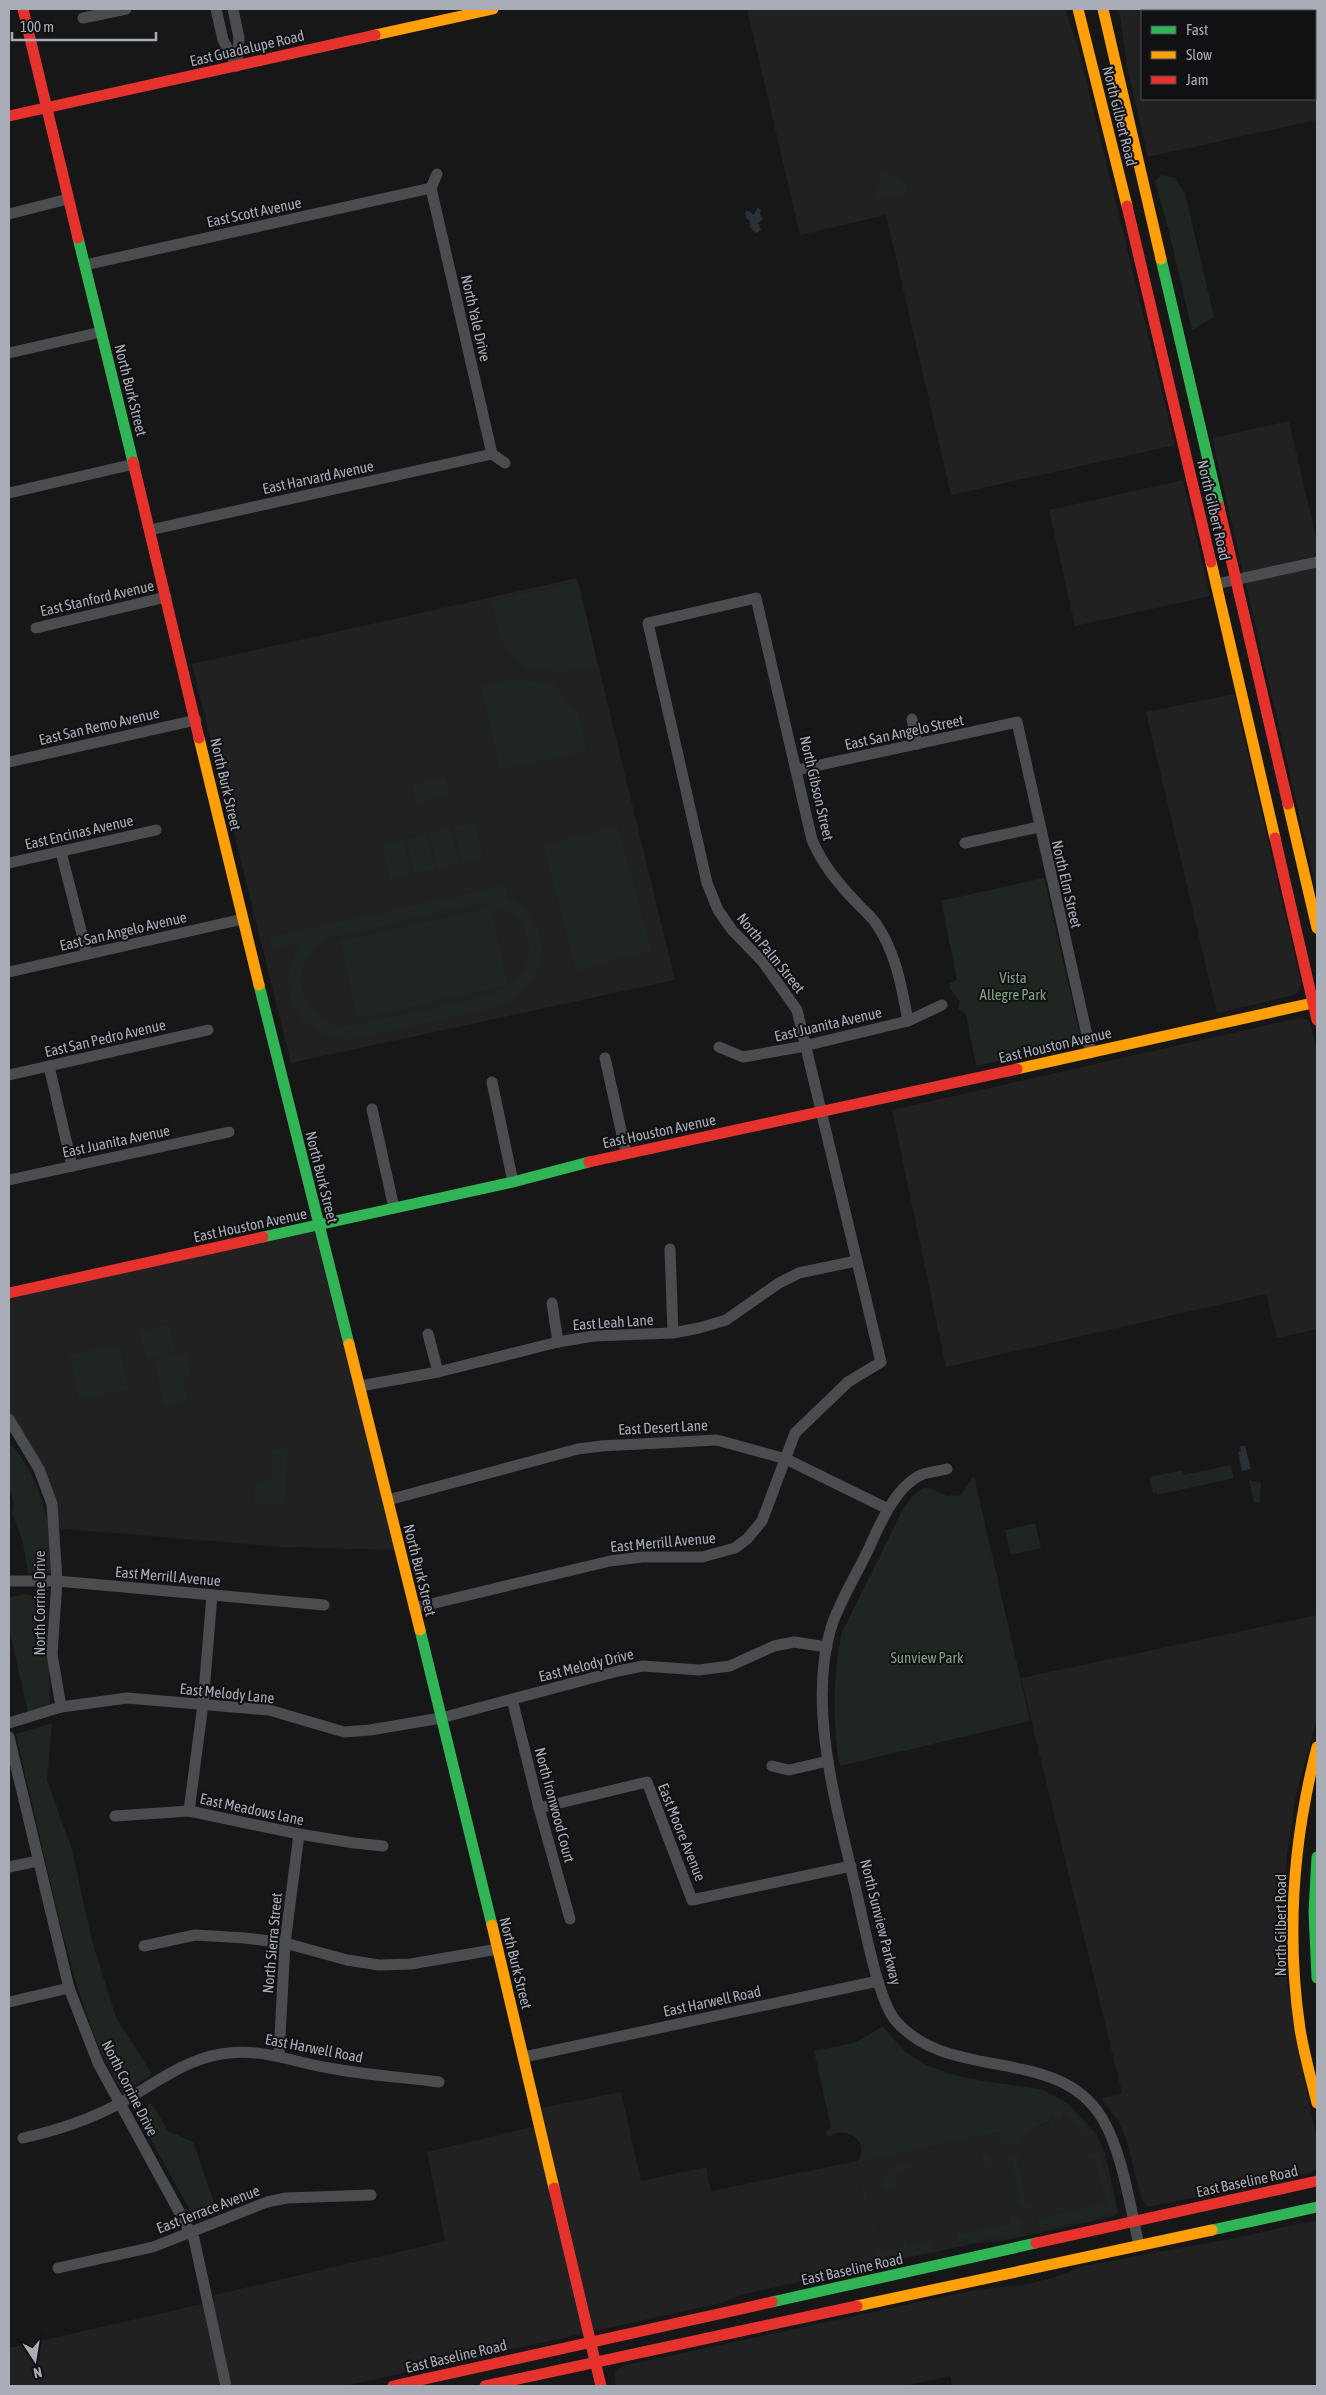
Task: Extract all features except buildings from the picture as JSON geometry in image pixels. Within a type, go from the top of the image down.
[{"type":"main road","name":"North Burk Street","points":[[24,9],[68,199],[134,464],[243,920],[498,1949],[601,2386]]},
{"type":"main road","name":"East Guadalupe Road","points":[[9,116],[492,9]]},
{"type":"main road","name":"North Gilbert Road","points":[[1078,9],[1156,325],[1315,1003],[1317,1020]]},
{"type":"main road","name":"North Gilbert Road","points":[[1103,9],[1317,928]]},
{"type":"main road","points":[[1156,325],[1164,328],[1168,334],[1177,370],[1180,373],[1187,374]]},
{"type":"main road","points":[[1242,694],[1261,690]]},
{"type":"main road","name":"East Houston Avenue","points":[[9,1293],[513,1182],[626,1153],[822,1112],[1315,1003]]},
{"type":"main road","name":"North Gilbert Road","points":[[1317,1746],[1297,1847],[1293,1934],[1300,2029],[1317,2103]]},
{"type":"main road","points":[[1317,1857],[1314,1936],[1317,1978]]},
{"type":"main road","points":[[1293,1934],[1314,1936]]},
{"type":"main road","name":"East Baseline Road","points":[[485,2386],[593,2352],[1133,2221],[1317,2181]]},
{"type":"main road","name":"East Baseline Road","points":[[393,2386],[593,2352],[1139,2245],[1317,2207]]},
{"type":"street","points":[[83,18],[126,9]]},
{"type":"street","points":[[216,9],[223,40],[238,66]]},
{"type":"street","points":[[233,9],[240,38],[238,66]]},
{"type":"street","points":[[431,188],[437,174]]},
{"type":"street","name":"East Scott Avenue","points":[[84,265],[431,188]]},
{"type":"street","name":"North Yale Drive","points":[[431,188],[492,454]]},
{"type":"street","points":[[9,214],[68,199]]},
{"type":"street","points":[[9,353],[101,332]]},
{"type":"street","points":[[492,454],[505,463]]},
{"type":"street","name":"East Harvard Avenue","points":[[150,530],[492,454]]},
{"type":"street","points":[[9,493],[134,464]]},
{"type":"street","points":[[1216,584],[1317,562]]},
{"type":"street","name":"East Stanford Avenue","points":[[36,628],[166,597]]},
{"type":"street","name":"North Palm Street","points":[[756,598],[648,623],[708,883],[718,910],[732,930],[763,962],[797,1010],[881,1362]]},
{"type":"street","name":"North Gibson Street","points":[[756,598],[812,840],[821,861],[833,878],[877,925],[892,954],[902,986],[908,1021]]},
{"type":"street","points":[[912,718],[917,744]]},
{"type":"street","name":"East San Remo Avenue","points":[[9,762],[196,720]]},
{"type":"street","name":"East San Angelo Street","points":[[797,770],[1017,722]]},
{"type":"street","name":"North Elm Street","points":[[1017,722],[1091,1053]]},
{"type":"street","points":[[965,843],[1039,827]]},
{"type":"street","name":"East Encinas Avenue","points":[[9,863],[156,830]]},
{"type":"street","points":[[61,852],[87,954]]},
{"type":"street","name":"East San Angelo Avenue","points":[[9,972],[243,920]]},
{"type":"street","name":"East Juanita Avenue","points":[[719,1047],[743,1057],[805,1046],[908,1021],[942,1005]]},
{"type":"street","name":"East San Pedro Avenue","points":[[9,1076],[208,1030]]},
{"type":"street","points":[[605,1058],[626,1153]]},
{"type":"street","points":[[49,1066],[72,1166]]},
{"type":"street","points":[[492,1082],[513,1182]]},
{"type":"street","points":[[372,1109],[394,1208]]},
{"type":"street","name":"East Juanita Avenue","points":[[9,1180],[229,1132]]},
{"type":"street","points":[[670,1249],[673,1333]]},
{"type":"street","name":"East Leah Lane","points":[[360,1386],[438,1372],[558,1342],[593,1336],[673,1333],[726,1320],[779,1283],[800,1273],[856,1261]]},
{"type":"street","points":[[552,1303],[558,1342]]},
{"type":"street","points":[[428,1334],[438,1372]]},
{"type":"street","name":"East Merrill Avenue","points":[[414,1608],[610,1561],[642,1557],[702,1557],[735,1548],[747,1539],[762,1522],[795,1434],[848,1382],[881,1362]]},
{"type":"street","name":"North Corrine Drive","points":[[10,1422],[39,1469],[52,1504],[57,1581],[52,1654],[61,1707]]},
{"type":"street","name":"East Desert Lane","points":[[388,1500],[578,1449],[601,1446],[717,1440],[786,1459],[888,1509]]},
{"type":"street","points":[[888,1509],[905,1488],[921,1475],[947,1469]]},
{"type":"street","name":"North Sunview Parkway","points":[[888,1509],[832,1626],[823,1667],[823,1723],[828,1761],[878,1980],[894,2019],[920,2043],[954,2056],[1037,2072],[1072,2086],[1089,2101],[1102,2116],[1111,2135],[1139,2245]]},
{"type":"street","name":"East Merrill Avenue","points":[[9,1581],[57,1581],[324,1605]]},
{"type":"street","points":[[189,1811],[202,1704],[212,1595]]},
{"type":"street","name":"East Melody Drive","points":[[441,1718],[643,1666],[699,1670],[730,1666],[774,1646],[794,1642],[827,1647]]},
{"type":"street","name":"East Melody Lane","points":[[9,1723],[61,1707],[127,1698],[269,1710],[344,1732],[441,1718]]},
{"type":"street","name":"North Ironwood Court","points":[[512,1699],[538,1808],[570,1919]]},
{"type":"street","name":"North Corrine Drive","points":[[9,1737],[69,1988],[98,2063],[191,2232],[197,2249],[226,2386]]},
{"type":"street","points":[[772,1766],[789,1770],[828,1761]]},
{"type":"street","name":"East Moore Avenue","points":[[538,1808],[647,1782],[692,1900],[851,1866]]},
{"type":"street","name":"East Meadows Lane","points":[[115,1816],[189,1811],[299,1834],[383,1846]]},
{"type":"street","name":"North Sierra Street","points":[[280,2055],[285,1943],[299,1834]]},
{"type":"street","points":[[9,1867],[38,1860]]},
{"type":"street","points":[[144,1946],[196,1935],[245,1938],[285,1943],[347,1960],[379,1965],[411,1964],[498,1949]]},
{"type":"street","name":"East Harwell Road","points":[[524,2057],[878,1980]]},
{"type":"street","points":[[9,2002],[69,1988]]},
{"type":"street","name":"East Harwell Road","points":[[23,2138],[64,2129],[121,2103],[190,2062],[221,2054],[249,2051],[280,2055],[328,2068],[439,2082]]},
{"type":"street","name":"East Terrace Avenue","points":[[58,2268],[127,2254],[191,2232],[267,2202],[286,2198],[370,2195]]},
{"type":"shaded area","points":[[747,9],[1065,9],[1078,47],[1175,445],[951,495],[886,215],[800,235]]},
{"type":"shaded area","points":[[1119,9],[1317,9],[1317,120],[1148,157],[1127,67]]},
{"type":"shaded area","points":[[757,208],[761,209],[760,214],[763,219],[758,223],[761,230],[756,233],[750,227],[750,221],[747,219],[745,212],[749,211],[754,215]]},
{"type":"shaded area","points":[[1289,421],[1317,542],[1317,892],[1212,438]]},
{"type":"shaded area","points":[[1183,480],[1210,596],[1075,626],[1049,510]]},
{"type":"shaded area","points":[[577,578],[675,980],[291,1063],[192,664]]},
{"type":"shaded area","points":[[1234,694],[1301,983],[1300,989],[1294,995],[1217,1013],[1146,712]]},
{"type":"shaded area","points":[[1299,1018],[1308,1020],[1310,1023],[1317,1051],[1317,1329],[1277,1338],[1266,1294],[946,1367],[892,1110]]},
{"type":"shaded area","points":[[319,1225],[400,1550],[282,1547],[54,1528],[52,1504],[9,1419],[9,1293]]},
{"type":"shaded area","points":[[1240,1446],[1245,1446],[1251,1469],[1242,1471],[1238,1452],[1241,1451]]},
{"type":"shaded area","points":[[1317,1615],[1317,1719],[1296,1795],[1287,1855],[1284,1922],[1287,1982],[1299,2054],[1317,2140],[1317,2169],[1307,2174],[1271,2176],[1222,2187],[1201,2196],[1148,2207],[1142,2200],[1126,2138],[1119,2122],[1101,2098],[1122,2093],[1021,1678]]},
{"type":"shaded area","points":[[621,2092],[641,2181],[706,2167],[711,2191],[999,2132],[1029,2132],[1047,2122],[1050,2129],[1048,2122],[1053,2116],[1063,2113],[1069,2104],[1097,2135],[1105,2154],[1118,2212],[1112,2217],[1001,2241],[977,2243],[879,2264],[745,2294],[721,2303],[345,2386],[9,2386],[9,2348],[215,2301],[214,2295],[445,2241],[427,2152],[539,2125],[536,2109]]},
{"type":"shaded area","points":[[1317,2220],[1317,2386],[952,2386],[950,2376],[905,2386],[615,2386],[615,2372],[623,2366],[975,2290],[1023,2285],[1056,2277],[1083,2266],[1235,2238]]},
{"type":"green space","points":[[884,171],[906,184],[908,193],[875,200],[874,195],[881,184],[878,182]]},
{"type":"green space","points":[[1161,175],[1175,178],[1185,193],[1214,317],[1192,330],[1155,181]]},
{"type":"green space","points":[[575,582],[579,585],[598,666],[562,673],[525,668],[501,642],[491,601]]},
{"type":"green space","points":[[516,679],[553,684],[578,710],[587,751],[503,770],[499,767],[481,686]]},
{"type":"green space","points":[[446,777],[450,796],[416,804],[412,785]]},
{"type":"green space","points":[[475,822],[483,857],[462,863],[454,827]]},
{"type":"green space","points":[[618,825],[652,951],[576,971],[543,845]]},
{"type":"green space","points":[[450,828],[459,863],[438,869],[429,833]]},
{"type":"green space","points":[[427,834],[435,869],[414,874],[406,839]]},
{"type":"green space","points":[[403,839],[411,875],[390,880],[381,845]]},
{"type":"green space","name":"Vista Allegre Park","points":[[1044,878],[1080,1035],[1079,1042],[976,1066],[966,1014],[958,1009],[960,1002],[950,989],[949,983],[957,980],[941,901]]},
{"type":"green space","points":[[505,885],[508,897],[524,909],[535,923],[541,939],[542,955],[538,970],[529,985],[516,997],[499,1007],[349,1040],[330,1037],[315,1030],[302,1020],[294,1007],[289,993],[288,977],[292,960],[300,943],[272,949],[269,937]],"holes":[[[475,904],[495,906],[510,914],[521,925],[528,940],[528,956],[524,971],[513,984],[496,994],[349,1026],[332,1023],[318,1015],[308,1005],[302,992],[301,978],[304,964],[312,950],[325,939]]]},
{"type":"green space","points":[[491,907],[508,985],[357,1019],[340,941]]},
{"type":"green space","points":[[169,1324],[176,1353],[146,1360],[139,1331]]},
{"type":"green space","points":[[119,1344],[129,1389],[79,1400],[69,1355]]},
{"type":"green space","points":[[187,1353],[191,1373],[183,1379],[188,1400],[164,1406],[154,1360]]},
{"type":"green space","points":[[12,1445],[31,1475],[43,1505],[50,1538],[53,1573],[28,1573],[23,1543],[12,1512],[14,1505],[9,1485],[9,1447]]},
{"type":"green space","points":[[288,1447],[285,1505],[254,1504],[255,1481],[271,1480],[272,1450]]},
{"type":"green space","points":[[1231,1465],[1234,1478],[1157,1495],[1156,1492],[1153,1493],[1149,1477],[1182,1470],[1184,1475]]},
{"type":"green space","name":"Sunview Park","points":[[974,1476],[1030,1721],[840,1766],[836,1735],[835,1681],[842,1632],[903,1509],[911,1499],[917,1492],[928,1487],[947,1496],[960,1495]]},
{"type":"green space","points":[[1249,1480],[1261,1483],[1260,1503],[1254,1502]]},
{"type":"green space","points":[[1035,1523],[1041,1548],[1011,1555],[1005,1530]]},
{"type":"green space","points":[[27,1594],[47,1599],[50,1705],[28,1712],[9,1629],[9,1597]]},
{"type":"green space","points":[[52,1723],[47,1780],[72,1850],[92,1941],[116,2017],[152,2074],[123,2094],[95,2039],[76,1982],[57,1911],[16,1734]]},
{"type":"green space","points":[[883,2026],[909,2054],[927,2065],[942,2071],[958,2076],[1041,2089],[1069,2104],[1068,2106],[1091,2132],[1079,2139],[1078,2135],[1081,2129],[1064,2113],[1060,2121],[1053,2116],[1048,2122],[1053,2126],[1053,2129],[1046,2122],[1029,2132],[1030,2134],[1021,2134],[1019,2142],[1023,2144],[1002,2146],[998,2132],[857,2163],[861,2150],[857,2139],[847,2133],[833,2134],[831,2137],[825,2131],[831,2128],[814,2051],[857,2042]]},
{"type":"green space","points":[[152,2103],[168,2131],[193,2142],[215,2205],[195,2219],[135,2111]]},
{"type":"green space","points":[[981,2150],[991,2159],[995,2168],[985,2170]]},
{"type":"green space","points":[[1099,2151],[1115,2207],[1111,2214],[1044,2229],[1038,2225],[1038,2218],[1106,2203],[1095,2158],[1088,2159],[1087,2156],[1088,2153]]},
{"type":"green space","points":[[1017,2154],[1024,2156],[1017,2160],[1027,2205],[1035,2204],[1033,2209],[1027,2209],[1013,2200],[1020,2197],[1012,2161],[1005,2160]]},
{"type":"green space","points":[[910,2162],[918,2166],[895,2172],[899,2202],[896,2189],[884,2191],[884,2179],[893,2168]]},
{"type":"green space","points":[[862,2177],[867,2199],[874,2199],[867,2202],[872,2225],[879,2224],[872,2231],[859,2178]]},
{"type":"green space","points":[[1014,2215],[1020,2220],[1022,2228],[1019,2234],[967,2243],[965,2239],[961,2244],[957,2238],[956,2232],[958,2228],[962,2234],[985,2229],[984,2222],[986,2222],[988,2228],[1011,2224],[1010,2217]]},
{"type":"green space","points":[[930,2234],[935,2250],[881,2262],[877,2258],[875,2251],[880,2246],[881,2252],[904,2247],[903,2240],[906,2240],[908,2246],[930,2241]]},
{"type":"traffic: fast","points":[[78,238],[133,462]]},
{"type":"traffic: fast","points":[[1161,259],[1219,507]]},
{"type":"traffic: fast","points":[[259,985],[349,1344]]},
{"type":"traffic: fast","points":[[263,1237],[513,1182],[589,1162]]},
{"type":"traffic: fast","points":[[420,1630],[492,1925]]},
{"type":"traffic: fast","points":[[1317,1857],[1314,1912],[1317,1978]]},
{"type":"traffic: fast","points":[[1212,2230],[1317,2207]]},
{"type":"traffic: fast","points":[[772,2302],[1036,2243]]},
{"type":"traffic: slow","points":[[375,35],[493,9]]},
{"type":"traffic: slow","points":[[1078,9],[1127,206]]},
{"type":"traffic: slow","points":[[1103,9],[1161,259]]},
{"type":"traffic: slow","points":[[1211,562],[1275,838]]},
{"type":"traffic: slow","points":[[199,738],[259,985]]},
{"type":"traffic: slow","points":[[1288,804],[1317,928]]},
{"type":"traffic: slow","points":[[1017,1069],[1317,1002]]},
{"type":"traffic: slow","points":[[349,1344],[420,1630]]},
{"type":"traffic: slow","points":[[1317,1747],[1302,1817],[1297,1852],[1293,1923],[1293,1958],[1300,2029],[1317,2103]]},
{"type":"traffic: slow","points":[[492,1925],[554,2188]]},
{"type":"traffic: slow","points":[[857,2306],[1212,2230]]},
{"type":"traffic: jam","points":[[23,9],[78,238]]},
{"type":"traffic: jam","points":[[9,116],[375,35]]},
{"type":"traffic: jam","points":[[1127,206],[1211,562]]},
{"type":"traffic: jam","points":[[133,462],[199,738]]},
{"type":"traffic: jam","points":[[1219,507],[1288,804]]},
{"type":"traffic: jam","points":[[1275,838],[1317,1020]]},
{"type":"traffic: jam","points":[[589,1162],[1017,1069]]},
{"type":"traffic: jam","points":[[9,1293],[263,1237]]},
{"type":"traffic: jam","points":[[1036,2243],[1317,2181]]},
{"type":"traffic: jam","points":[[554,2188],[601,2386]]},
{"type":"traffic: jam","points":[[393,2386],[772,2302]]},
{"type":"traffic: jam","points":[[485,2386],[857,2306]]}]
